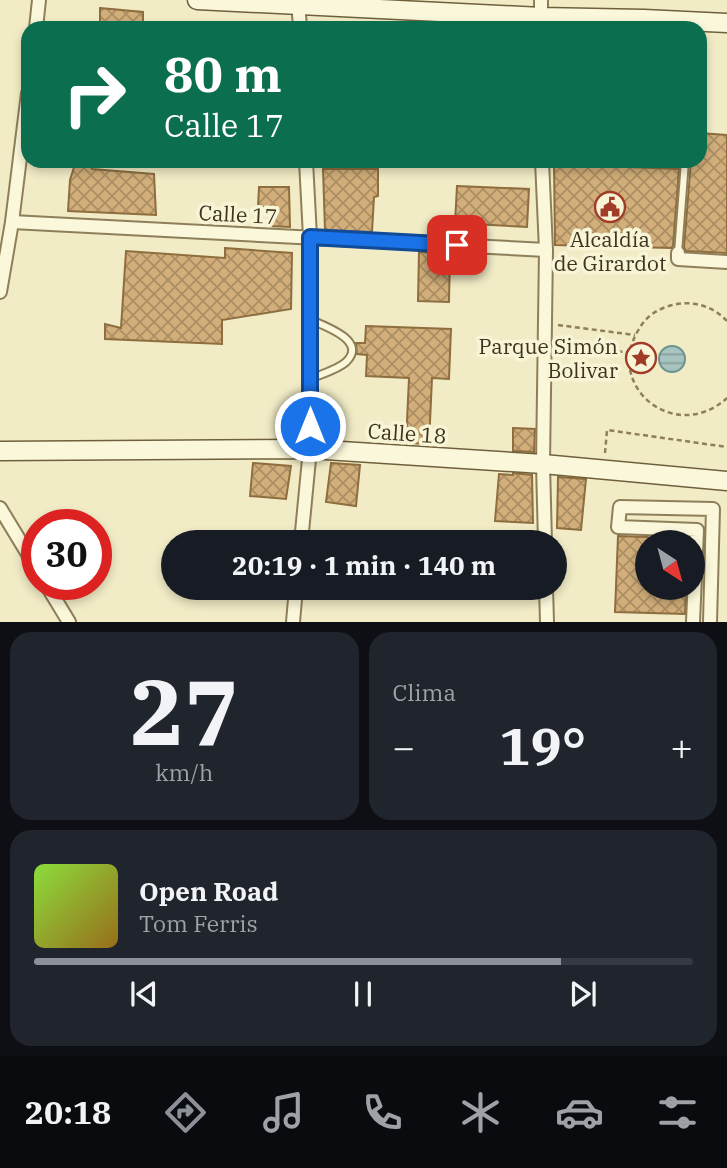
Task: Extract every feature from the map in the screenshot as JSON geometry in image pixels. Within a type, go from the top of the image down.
[{"type":"street","points":[[37,21],[39,0]]},
{"type":"street","points":[[197,0],[686,21]]},
{"type":"street","points":[[298,3],[299,21]]},
{"type":"street","points":[[707,22],[727,23]]},
{"type":"street","points":[[0,292],[21,149]]},
{"type":"street","points":[[302,530],[310,449],[310,237],[306,168]]},
{"type":"street","points":[[542,168],[546,250],[542,464],[545,530]]},
{"type":"street","name":"Calle 17","points":[[12,222],[546,250]]},
{"type":"street","points":[[678,253],[678,259],[727,261]]},
{"type":"street","name":"Calle 18","points":[[0,452],[310,449],[542,464],[727,481]]},
{"type":"street","points":[[693,622],[697,530],[618,527],[620,507],[713,509],[710,622]]},
{"type":"street","points":[[0,508],[21,543]]},
{"type":"street","points":[[56,600],[69,622]]},
{"type":"street","points":[[293,622],[295,600]]},
{"type":"street","points":[[546,600],[547,622]]},
{"type":"lane","points":[[678,253],[684,168]]},
{"type":"lane","points":[[310,320],[348,339],[352,349],[346,362],[310,379]]},
{"type":"path","points":[[727,321],[713,309],[702,305],[679,303],[658,310],[640,326],[635,335],[629,363],[634,382],[646,399],[662,410],[682,416],[702,413],[727,398]]},
{"type":"path","points":[[545,323],[635,335]]},
{"type":"path","points":[[544,349],[630,353]]},
{"type":"path","points":[[605,453],[607,430],[727,447]]},
{"type":"water","points":[[672,346],[681,350],[685,359],[681,368],[672,372],[663,368],[659,359],[663,350]]},
{"type":"building","points":[[100,8],[143,12],[143,21],[100,21]]},
{"type":"building","points":[[707,134],[727,135],[727,253],[686,251],[684,247],[690,168],[707,168]]},
{"type":"building","points":[[74,168],[154,174],[156,215],[68,211],[70,180]]},
{"type":"building","name":"Alcaldía de Girardot","points":[[554,168],[679,169],[671,248],[555,245]]},
{"type":"building","points":[[323,169],[378,169],[378,196],[374,197],[372,232],[325,230]]},
{"type":"building","points":[[457,186],[529,189],[527,227],[455,223]]},
{"type":"building","points":[[259,187],[289,187],[290,227],[268,226],[269,207],[258,207]]},
{"type":"building","points":[[225,248],[292,253],[291,309],[222,320],[222,344],[105,339],[105,324],[121,328],[126,251],[225,258]]},
{"type":"building","points":[[419,252],[450,254],[449,302],[418,301]]},
{"type":"building","points":[[366,326],[451,329],[449,379],[432,378],[429,444],[406,443],[409,378],[366,376],[367,355],[357,354],[356,343],[365,343]]},
{"type":"building","points":[[513,428],[535,429],[534,452],[513,451]]},
{"type":"building","points":[[253,463],[291,466],[286,499],[250,496]]},
{"type":"building","points":[[331,463],[360,465],[356,506],[326,502]]},
{"type":"building","points":[[499,474],[532,475],[533,523],[495,521]]},
{"type":"building","points":[[558,477],[586,479],[581,530],[557,528]]},
{"type":"building","points":[[618,536],[635,537],[635,600],[686,600],[685,614],[615,612]]},
{"type":"place","name":"Alcaldía de Girardot","points":[[610,207]]},
{"type":"place","name":"Parque Simón Bolivar","points":[[641,358]]},
{"type":"route","points":[[310,426],[310,237],[457,245]]}]
